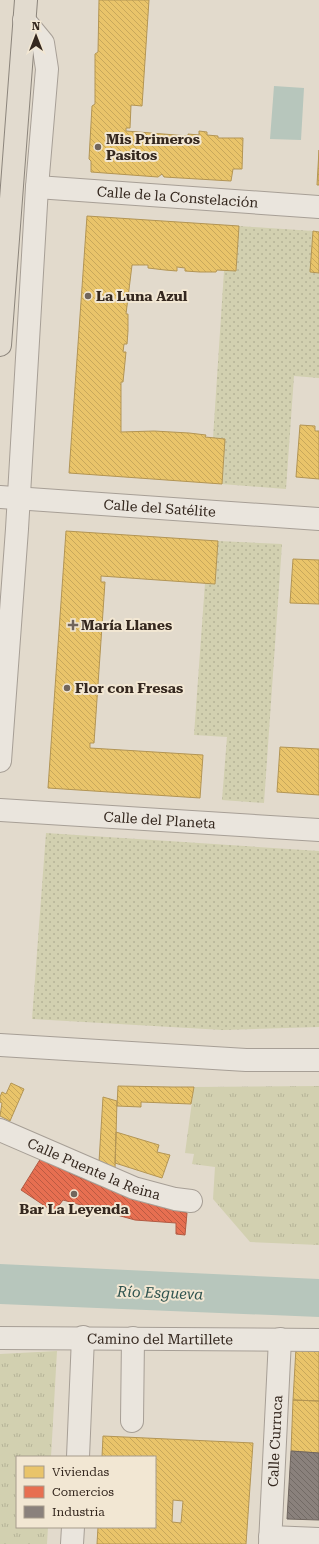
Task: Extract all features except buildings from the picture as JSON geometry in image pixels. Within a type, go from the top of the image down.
[{"type":"main road","points":[[0,345],[25,10]]},
{"type":"street","points":[[0,761],[10,497],[46,69],[43,43],[25,10]]},
{"type":"street","name":"Calle de la Constelación","points":[[37,187],[319,207]]},
{"type":"street","name":"Calle del Satélite","points":[[10,497],[319,520]]},
{"type":"street","name":"Calle del Planeta","points":[[0,810],[319,830]]},
{"type":"street","points":[[0,1045],[246,1060],[319,1060]]},
{"type":"street","name":"Calle Puente la Reina","points":[[0,1130],[134,1188],[175,1199],[191,1201]]},
{"type":"street","points":[[78,1456],[83,1337]]},
{"type":"street","name":"Camino del Martillete","points":[[0,1338],[83,1337],[319,1340]]},
{"type":"street","points":[[132,1421],[133,1338]]},
{"type":"street","name":"Calle Curruca","points":[[270,1540],[280,1339]]},
{"type":"street","points":[[72,1544],[73,1528]]},
{"type":"street","points":[[270,1540],[319,1539]]},
{"type":"green space","points":[[239,226],[313,231],[310,272],[319,273],[319,378],[294,376],[286,489],[222,484],[225,439],[213,438],[224,271],[236,271]]},
{"type":"green space","points":[[218,541],[282,544],[264,803],[222,800],[227,737],[194,735],[205,583],[215,584]]},
{"type":"green space","points":[[46,833],[319,851],[319,1027],[223,1030],[32,1019]]},
{"type":"green space","points":[[319,1086],[319,1245],[250,1242],[213,1199],[215,1167],[192,1164],[194,1154],[185,1153],[194,1087]]},
{"type":"green space","points":[[57,1351],[51,1456],[16,1456],[16,1528],[48,1528],[47,1544],[0,1544],[0,1354]]},
{"type":"water","points":[[274,86],[304,88],[301,140],[270,139]]},
{"type":"water","name":"Río Esgueva","points":[[0,1264],[319,1279],[319,1317],[0,1304]]},
{"type":"place","name":"Mis Primeros Pasitos","points":[[98,147]]},
{"type":"place","name":"La Luna Azul","points":[[88,296]]},
{"type":"place","name":"María Llanes","points":[[73,625]]},
{"type":"place","name":"Flor con Fresas","points":[[67,688]]},
{"type":"place","name":"Bar La Leyenda","points":[[74,1194]]}]
